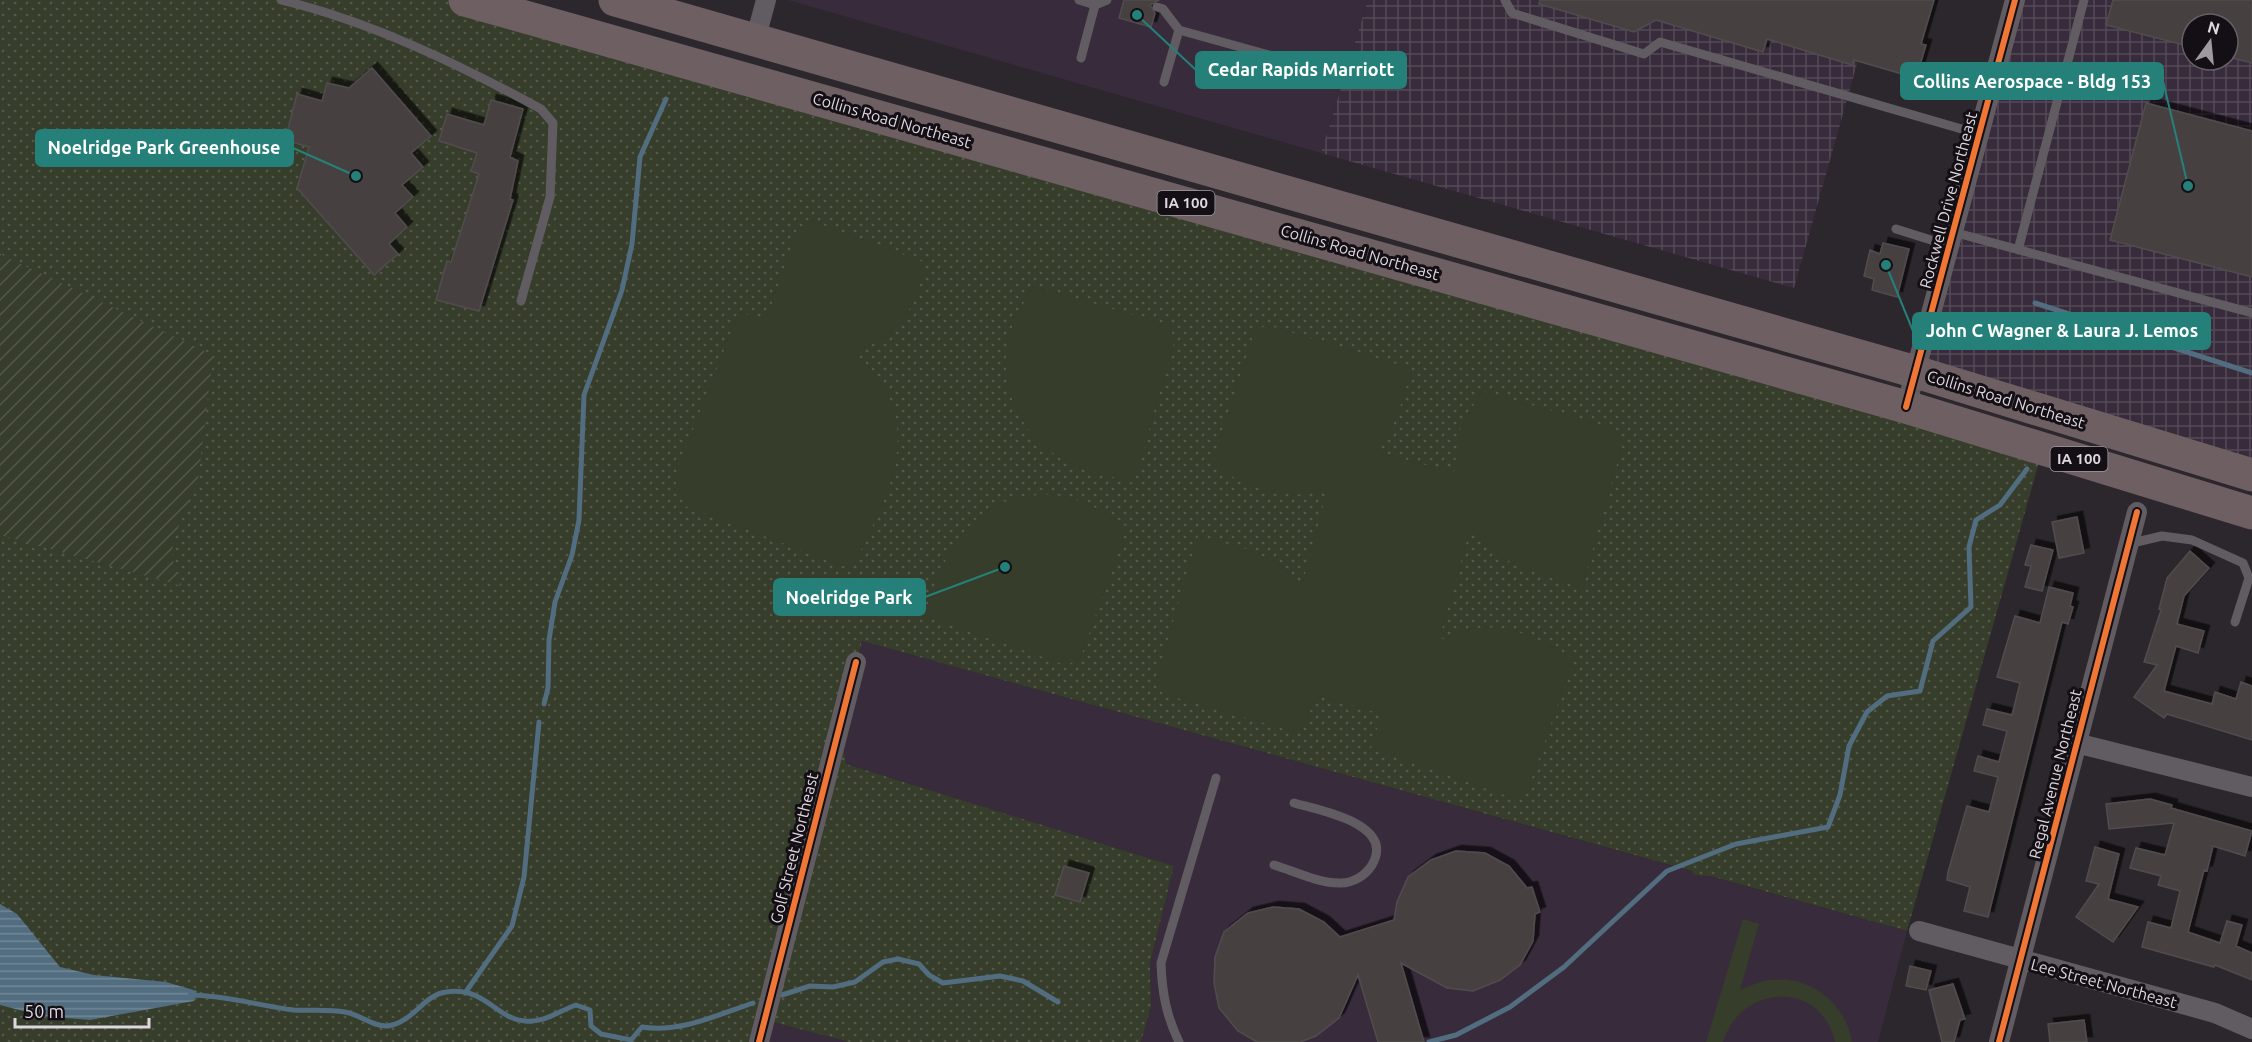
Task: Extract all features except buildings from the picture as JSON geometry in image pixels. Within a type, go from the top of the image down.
[{"type":"highway","name":"Collins Road Northeast","points":[[465,0],[1906,406],[2252,513]]},
{"type":"highway","points":[[524,0],[733,57],[755,41]]},
{"type":"highway","name":"Collins Road Northeast","points":[[615,0],[1916,372],[2252,475]]},
{"type":"street","points":[[755,41],[766,0]]},
{"type":"street","name":"Rockwell Drive Northeast","points":[[1906,406],[2015,0]]},
{"type":"street","name":"Regal Avenue Northeast","points":[[1999,1042],[2137,512]]},
{"type":"street","name":"Golf Street Northeast","points":[[759,1042],[856,662]]},
{"type":"street","points":[[2076,744],[2208,774],[2252,787]]},
{"type":"street","name":"Lee Street Northeast","points":[[1919,931],[2215,1013],[2252,1029]]},
{"type":"lane","points":[[281,0],[366,28],[440,57],[541,109],[553,123],[550,197],[521,301]]},
{"type":"lane","points":[[1078,0],[1095,5],[1107,0]]},
{"type":"lane","points":[[1505,0],[1512,13],[1644,54],[1660,42],[1979,134]]},
{"type":"lane","points":[[2018,250],[2084,0]]},
{"type":"lane","points":[[1081,58],[1095,5]]},
{"type":"lane","points":[[1157,8],[1163,9],[1179,30],[1319,69]]},
{"type":"lane","points":[[1164,81],[1179,30]]},
{"type":"lane","points":[[1896,229],[2018,250],[2252,313]]},
{"type":"lane","points":[[2128,544],[2162,536],[2192,540],[2243,563],[2250,578],[2235,622]]},
{"type":"lane","points":[[1179,1042],[1167,1017],[1162,991],[1161,963],[1216,778]]},
{"type":"lane","points":[[1274,865],[1340,884],[1353,881],[1365,874],[1373,864],[1375,848],[1370,835],[1360,824],[1294,803]]},
{"type":"shaded area","points":[[788,0],[1368,0],[1321,153]]},
{"type":"shaded area","points":[[1368,0],[1875,0],[1794,288],[1321,153]]},
{"type":"shaded area","points":[[2015,0],[2252,0],[2252,475],[1916,372]]},
{"type":"shaded area","points":[[862,641],[1907,931],[1878,1042],[1141,1042],[1151,1007],[1150,963],[1174,866],[846,764],[840,726]]},
{"type":"shaded area","points":[[765,1020],[849,1042],[759,1042]]},
{"type":"green space","points":[[0,0],[465,0],[2043,448],[1907,931],[1710,876],[1694,875],[1692,871],[862,641],[840,726],[846,764],[1174,866],[1150,963],[1151,1007],[1141,1042],[849,1042],[765,1020],[759,1042],[0,1042]]},
{"type":"green space","points":[[812,221],[923,262],[917,294],[906,314],[883,338],[854,354],[870,369],[887,393],[896,422],[898,444],[889,487],[852,569],[687,507],[674,478],[739,312],[766,320],[798,228]]},
{"type":"green space","points":[[0,254],[213,355],[198,480],[173,540],[172,558],[182,586],[0,535]]},
{"type":"green space","points":[[1033,286],[1168,325],[1175,339],[1134,483],[1081,468],[1062,459],[1039,442],[1018,413],[1007,380],[1007,344],[1014,322]]},
{"type":"green space","points":[[1267,325],[1412,369],[1397,417],[1379,452],[1454,473],[1459,432],[1481,391],[1616,429],[1623,443],[1582,587],[1520,567],[1493,550],[1471,526],[1439,640],[1464,630],[1494,628],[1535,638],[1574,659],[1527,792],[1513,798],[1371,748],[1382,714],[1318,696],[1299,733],[1163,694],[1156,680],[1198,536],[1246,549],[1279,564],[1302,585],[1328,488],[1313,493],[1283,494],[1254,486],[1212,466],[1254,332]]},
{"type":"green space","points":[[1052,494],[1087,503],[1127,527],[1080,659],[1066,665],[924,616],[945,561],[966,529],[980,516],[1015,498]]},
{"type":"green space","points":[[1743,919],[1759,924],[1740,990],[1771,980],[1799,982],[1812,987],[1834,1004],[1842,1015],[1852,1042],[1835,1042],[1827,1022],[1814,1008],[1798,999],[1780,997],[1763,1000],[1746,1008],[1732,1023],[1723,1042],[1706,1042]]},
{"type":"water","points":[[0,904],[17,914],[60,967],[94,975],[166,982],[197,991],[194,1001],[90,1020],[42,1016],[0,1005]]},
{"type":"waterway","points":[[544,704],[548,688],[549,640],[555,602],[572,555],[579,520],[584,395],[622,290],[632,244],[640,157],[666,99]]},
{"type":"waterway","points":[[2035,303],[2252,373]]},
{"type":"waterway","points":[[1429,1042],[1456,1035],[1510,1007],[1564,967],[1667,871],[1736,844],[1828,827],[1840,795],[1849,746],[1867,712],[1887,696],[1920,691],[1933,641],[1971,607],[1969,547],[1976,520],[2000,505],[2027,469]]},
{"type":"waterway","points":[[465,993],[512,926],[524,877],[539,722]]},
{"type":"waterway","points":[[782,995],[810,986],[833,987],[855,982],[883,962],[898,959],[919,964],[929,975],[943,983],[1000,976],[1023,981],[1058,1002]]},
{"type":"waterway","points":[[190,995],[294,1010],[345,1012],[377,1025],[388,1026],[405,1019],[438,994],[459,991],[480,998],[506,1015],[525,1021],[545,1018],[576,1005],[590,1010],[591,1026],[601,1034],[631,1040],[642,1027],[684,1025],[753,1003]]},
{"type":"cycle path","points":[[1906,407],[2015,0]]},
{"type":"cycle path","points":[[1999,1042],[2137,512]]},
{"type":"cycle path","points":[[759,1042],[856,662]]},
{"type":"place","name":"Cedar Rapids Marriott","points":[[1137,15]]},
{"type":"place","name":"Noelridge Park Greenhouse","points":[[356,176]]},
{"type":"place","name":"Collins Aerospace - Bldg 153","points":[[2188,186]]},
{"type":"place","name":"John C Wagner & Laura J. Lemos","points":[[1886,265]]},
{"type":"place","name":"Noelridge Park","points":[[1005,567]]}]
